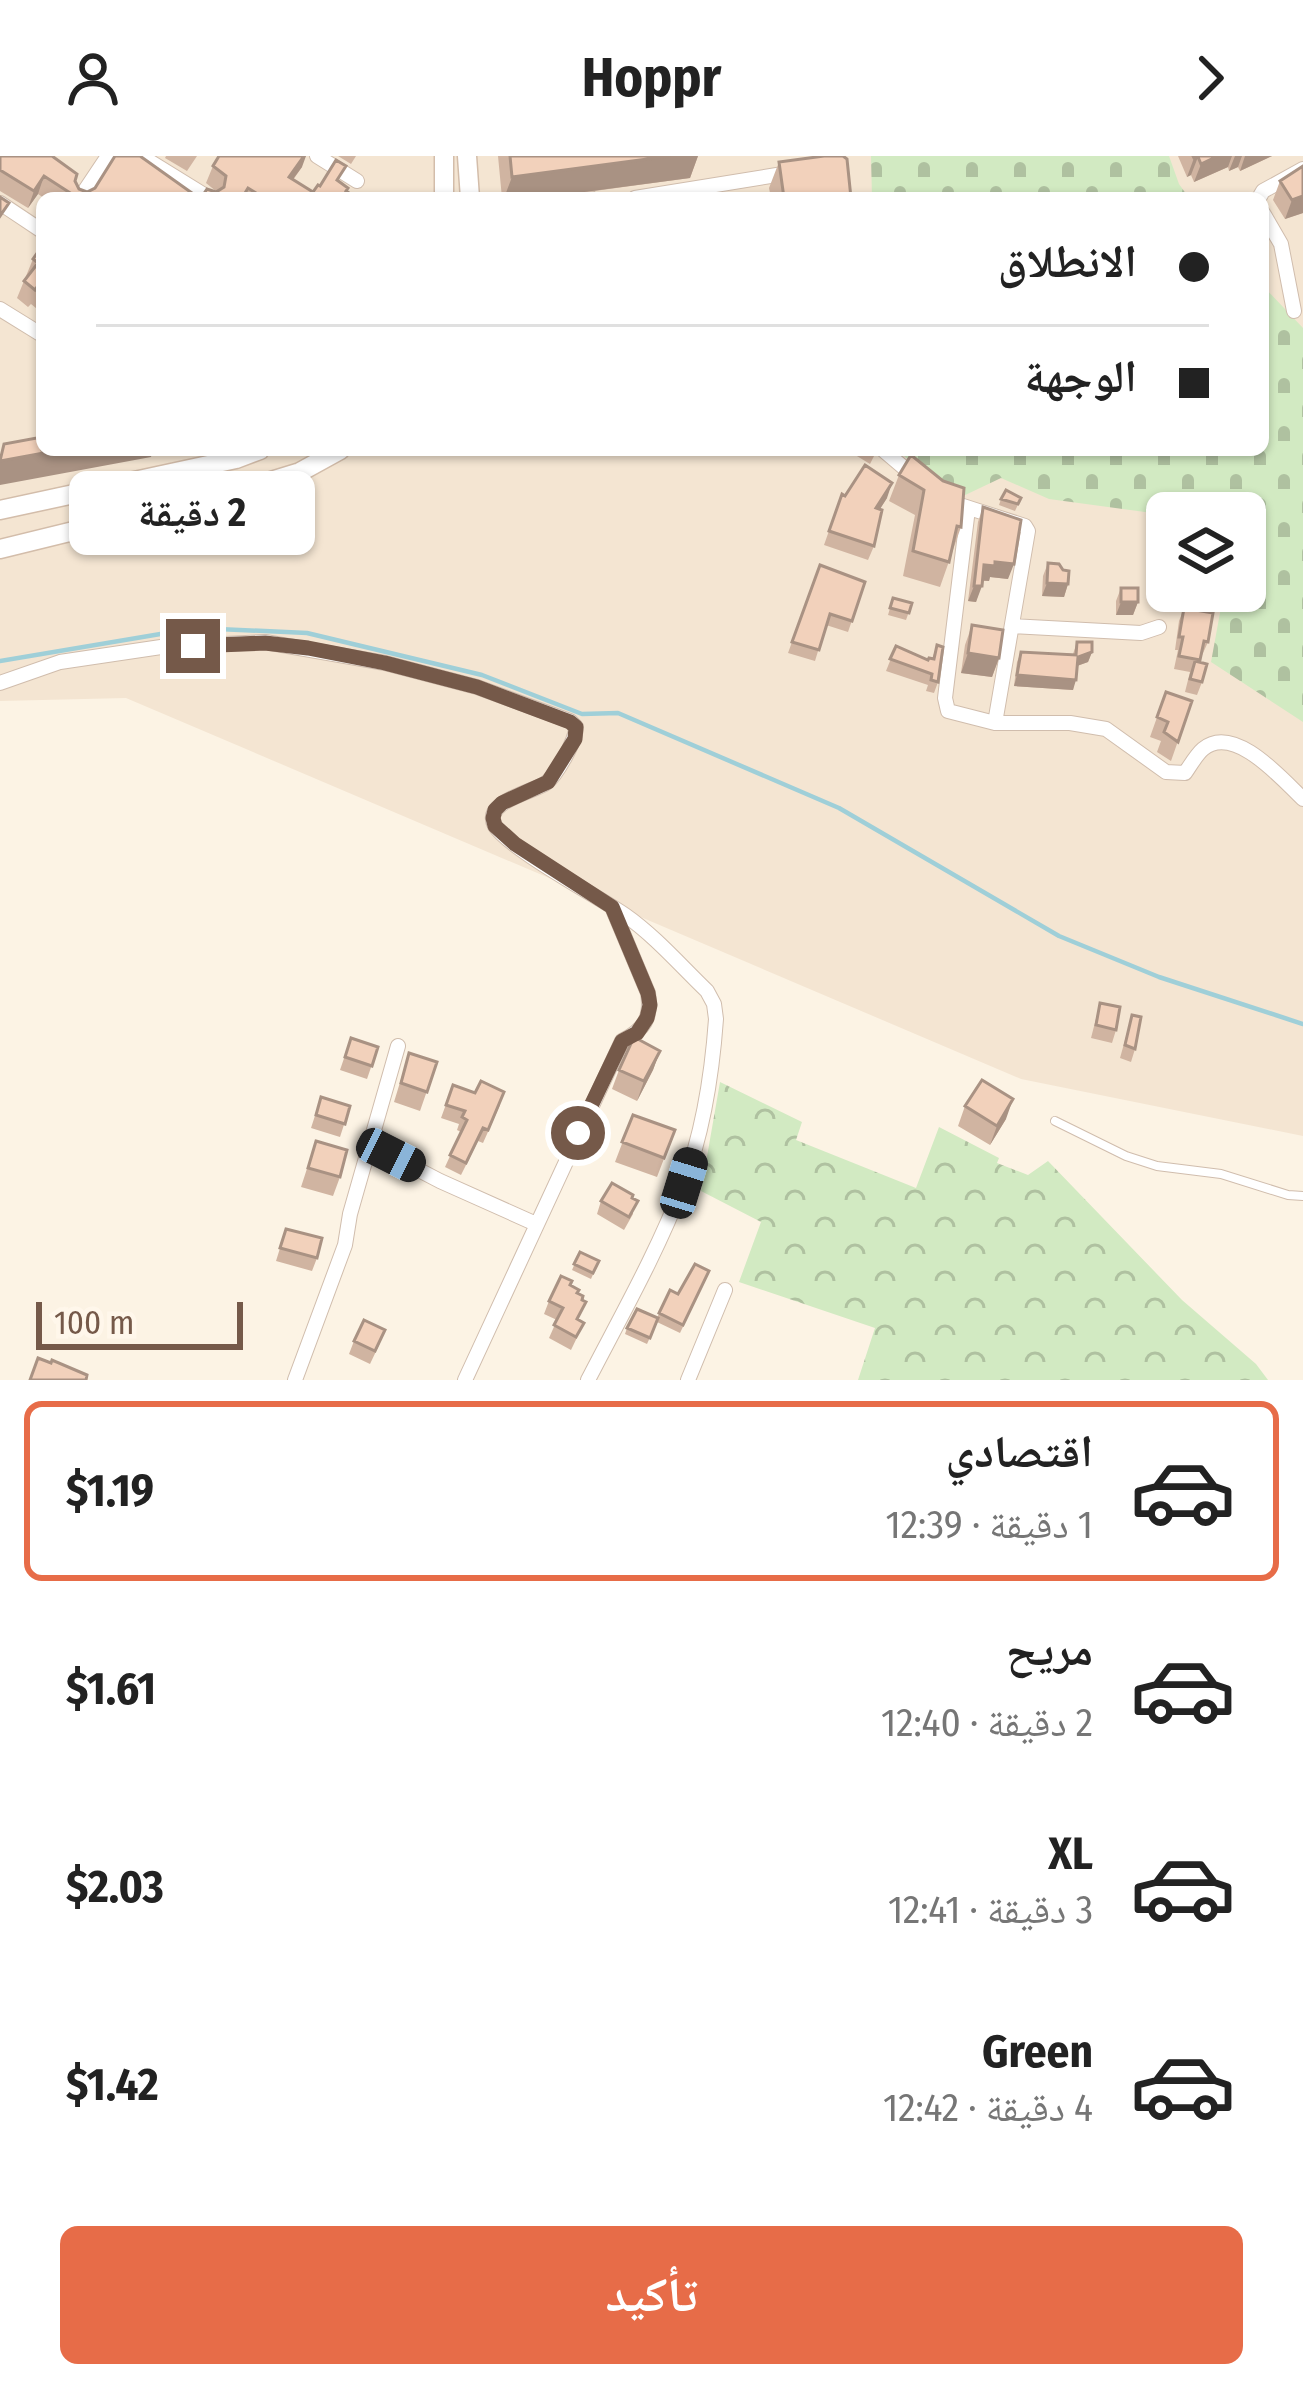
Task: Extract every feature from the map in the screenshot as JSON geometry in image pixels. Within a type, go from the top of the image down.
[{"type":"main road","points":[[444,156],[444,192]]},
{"type":"main road","points":[[467,156],[470,192]]},
{"type":"main road","points":[[0,510],[244,456]]},
{"type":"main road","points":[[0,549],[244,489],[300,472],[329,456]]},
{"type":"street","points":[[84,192],[109,156]]},
{"type":"street","points":[[141,156],[199,192]]},
{"type":"street","points":[[317,156],[357,181]]},
{"type":"street","points":[[672,192],[814,169]]},
{"type":"street","points":[[1262,192],[1303,170]]},
{"type":"street","points":[[0,203],[36,227]]},
{"type":"street","points":[[1269,223],[1281,244],[1294,311]]},
{"type":"street","points":[[0,309],[36,331]]},
{"type":"street","points":[[891,456],[922,483]]},
{"type":"street","points":[[940,497],[1028,531],[995,723]]},
{"type":"street","points":[[968,508],[945,698],[948,711],[995,723],[1070,723],[1106,729],[1166,772],[1178,775],[1211,744],[1242,746],[1303,799]]},
{"type":"street","points":[[1012,626],[1141,633],[1159,627]]},
{"type":"street","points":[[0,683],[60,662],[161,647],[265,643],[385,663],[477,687],[576,727],[575,739],[548,782],[502,803],[495,810],[495,826],[515,844],[630,918],[707,991],[716,1019],[700,1129],[684,1183],[649,1264],[588,1380]]},
{"type":"street","points":[[465,1380],[622,1041],[637,1033],[647,1018],[648,993],[612,907]]},
{"type":"street","points":[[295,1380],[345,1245],[398,1046]]},
{"type":"street","points":[[369,1144],[536,1224]]},
{"type":"street","points":[[688,1380],[725,1290]]},
{"type":"lane","points":[[1055,1121],[1157,1166],[1221,1174],[1303,1196]]},
{"type":"shaded area","points":[[0,156],[1303,156],[1303,1136],[1021,1079],[126,698],[0,701]]},
{"type":"green space","points":[[871,156],[1169,156],[1185,192],[872,192]]},
{"type":"green space","points":[[1269,292],[1303,328],[1303,722],[1211,662],[1220,612],[1266,612],[1266,492],[1146,492],[1146,512],[1049,499],[1001,478],[959,498],[941,491],[904,456],[1269,456]]},
{"type":"green space","points":[[720,1082],[802,1122],[796,1140],[916,1188],[939,1127],[999,1158],[997,1163],[1028,1175],[1048,1161],[1182,1300],[1268,1380],[858,1380],[875,1328],[739,1282],[761,1222],[701,1191]]},
{"type":"building","points":[[0,156],[52,156],[77,174],[79,189],[87,192],[69,192],[44,176],[34,191],[0,170]]},
{"type":"building","points":[[115,156],[140,156],[191,192],[87,192],[95,188]]},
{"type":"building","points":[[219,156],[304,156],[289,177],[313,192],[248,188],[246,192],[216,192],[224,187],[226,176],[213,166]]},
{"type":"building","points":[[510,156],[670,156],[512,177]]},
{"type":"building","points":[[843,156],[850,192],[783,192],[779,162]]},
{"type":"building","points":[[336,160],[346,166],[337,180],[346,191],[313,192]]},
{"type":"building","points":[[1303,166],[1303,196],[1292,200],[1280,181]]},
{"type":"building","points":[[36,266],[35,290],[24,281]]},
{"type":"building","points":[[36,438],[36,454],[0,461],[4,444]]},
{"type":"building","points":[[912,456],[943,481],[964,488],[961,527],[957,526],[949,562],[913,551],[924,490],[899,475]]},
{"type":"building","points":[[865,465],[892,483],[876,508],[882,510],[874,546],[829,531],[842,494]]},
{"type":"building","points":[[1006,490],[1021,498],[1018,504],[1001,499]]},
{"type":"building","points":[[983,507],[1021,520],[1014,564],[984,565],[982,586],[974,586]]},
{"type":"building","points":[[1048,563],[1069,571],[1068,584],[1047,583]]},
{"type":"building","points":[[820,565],[865,582],[852,621],[830,614],[819,650],[792,642]]},
{"type":"building","points":[[1121,588],[1138,588],[1138,602],[1121,602]]},
{"type":"building","points":[[893,598],[912,603],[909,613],[890,608]]},
{"type":"building","points":[[1183,612],[1213,613],[1200,660],[1179,656],[1183,637],[1179,637]]},
{"type":"building","points":[[972,625],[1003,630],[999,658],[968,653]]},
{"type":"building","points":[[1077,642],[1092,642],[1092,652],[1078,657],[1076,680],[1017,675],[1021,652],[1076,655]]},
{"type":"building","points":[[937,645],[943,647],[938,682],[931,680],[932,674],[890,659],[896,646],[934,659]]},
{"type":"building","points":[[1195,661],[1207,664],[1202,682],[1190,679]]},
{"type":"building","points":[[1166,692],[1192,701],[1178,742],[1164,732],[1168,722],[1157,717]]},
{"type":"building","points":[[1100,1003],[1120,1007],[1116,1030],[1096,1025]]},
{"type":"building","points":[[1132,1015],[1141,1017],[1135,1049],[1125,1045]]},
{"type":"building","points":[[634,1037],[660,1051],[644,1081],[619,1070]]},
{"type":"building","points":[[351,1038],[378,1047],[372,1066],[345,1057]]},
{"type":"building","points":[[409,1053],[437,1062],[427,1092],[401,1083]]},
{"type":"building","points":[[982,1080],[1013,1099],[997,1126],[965,1106]]},
{"type":"building","points":[[481,1081],[504,1092],[488,1130],[483,1128],[466,1163],[450,1155],[467,1120],[462,1117],[465,1111],[446,1105],[453,1085],[475,1093]]},
{"type":"building","points":[[321,1097],[350,1106],[345,1124],[316,1115]]},
{"type":"building","points":[[633,1115],[675,1130],[664,1158],[622,1142]]},
{"type":"building","points":[[316,1141],[347,1150],[340,1177],[308,1168]]},
{"type":"building","points":[[612,1183],[638,1201],[629,1217],[601,1201]]},
{"type":"building","points":[[286,1229],[322,1238],[317,1258],[280,1248]]},
{"type":"building","points":[[580,1252],[599,1261],[593,1273],[574,1264]]},
{"type":"building","points":[[695,1264],[709,1271],[683,1325],[659,1313],[670,1290],[678,1294]]},
{"type":"building","points":[[561,1276],[572,1281],[570,1285],[586,1302],[577,1319],[584,1323],[576,1337],[554,1325],[563,1308],[549,1301]]},
{"type":"building","points":[[637,1309],[658,1318],[650,1338],[627,1328]]},
{"type":"building","points":[[364,1320],[385,1330],[375,1351],[354,1341]]},
{"type":"building","points":[[38,1358],[87,1375],[86,1380],[30,1380]]},
{"type":"waterway","points":[[0,661],[196,628],[307,633],[482,675],[582,714],[618,713],[839,808],[1059,936],[1159,977],[1303,1024]]},
{"type":"route","points":[[193,646],[265,643],[385,663],[477,687],[576,727],[575,739],[548,782],[502,803],[493,818],[495,826],[515,844],[612,907],[648,993],[647,1018],[637,1033],[622,1041],[578,1133]]}]
